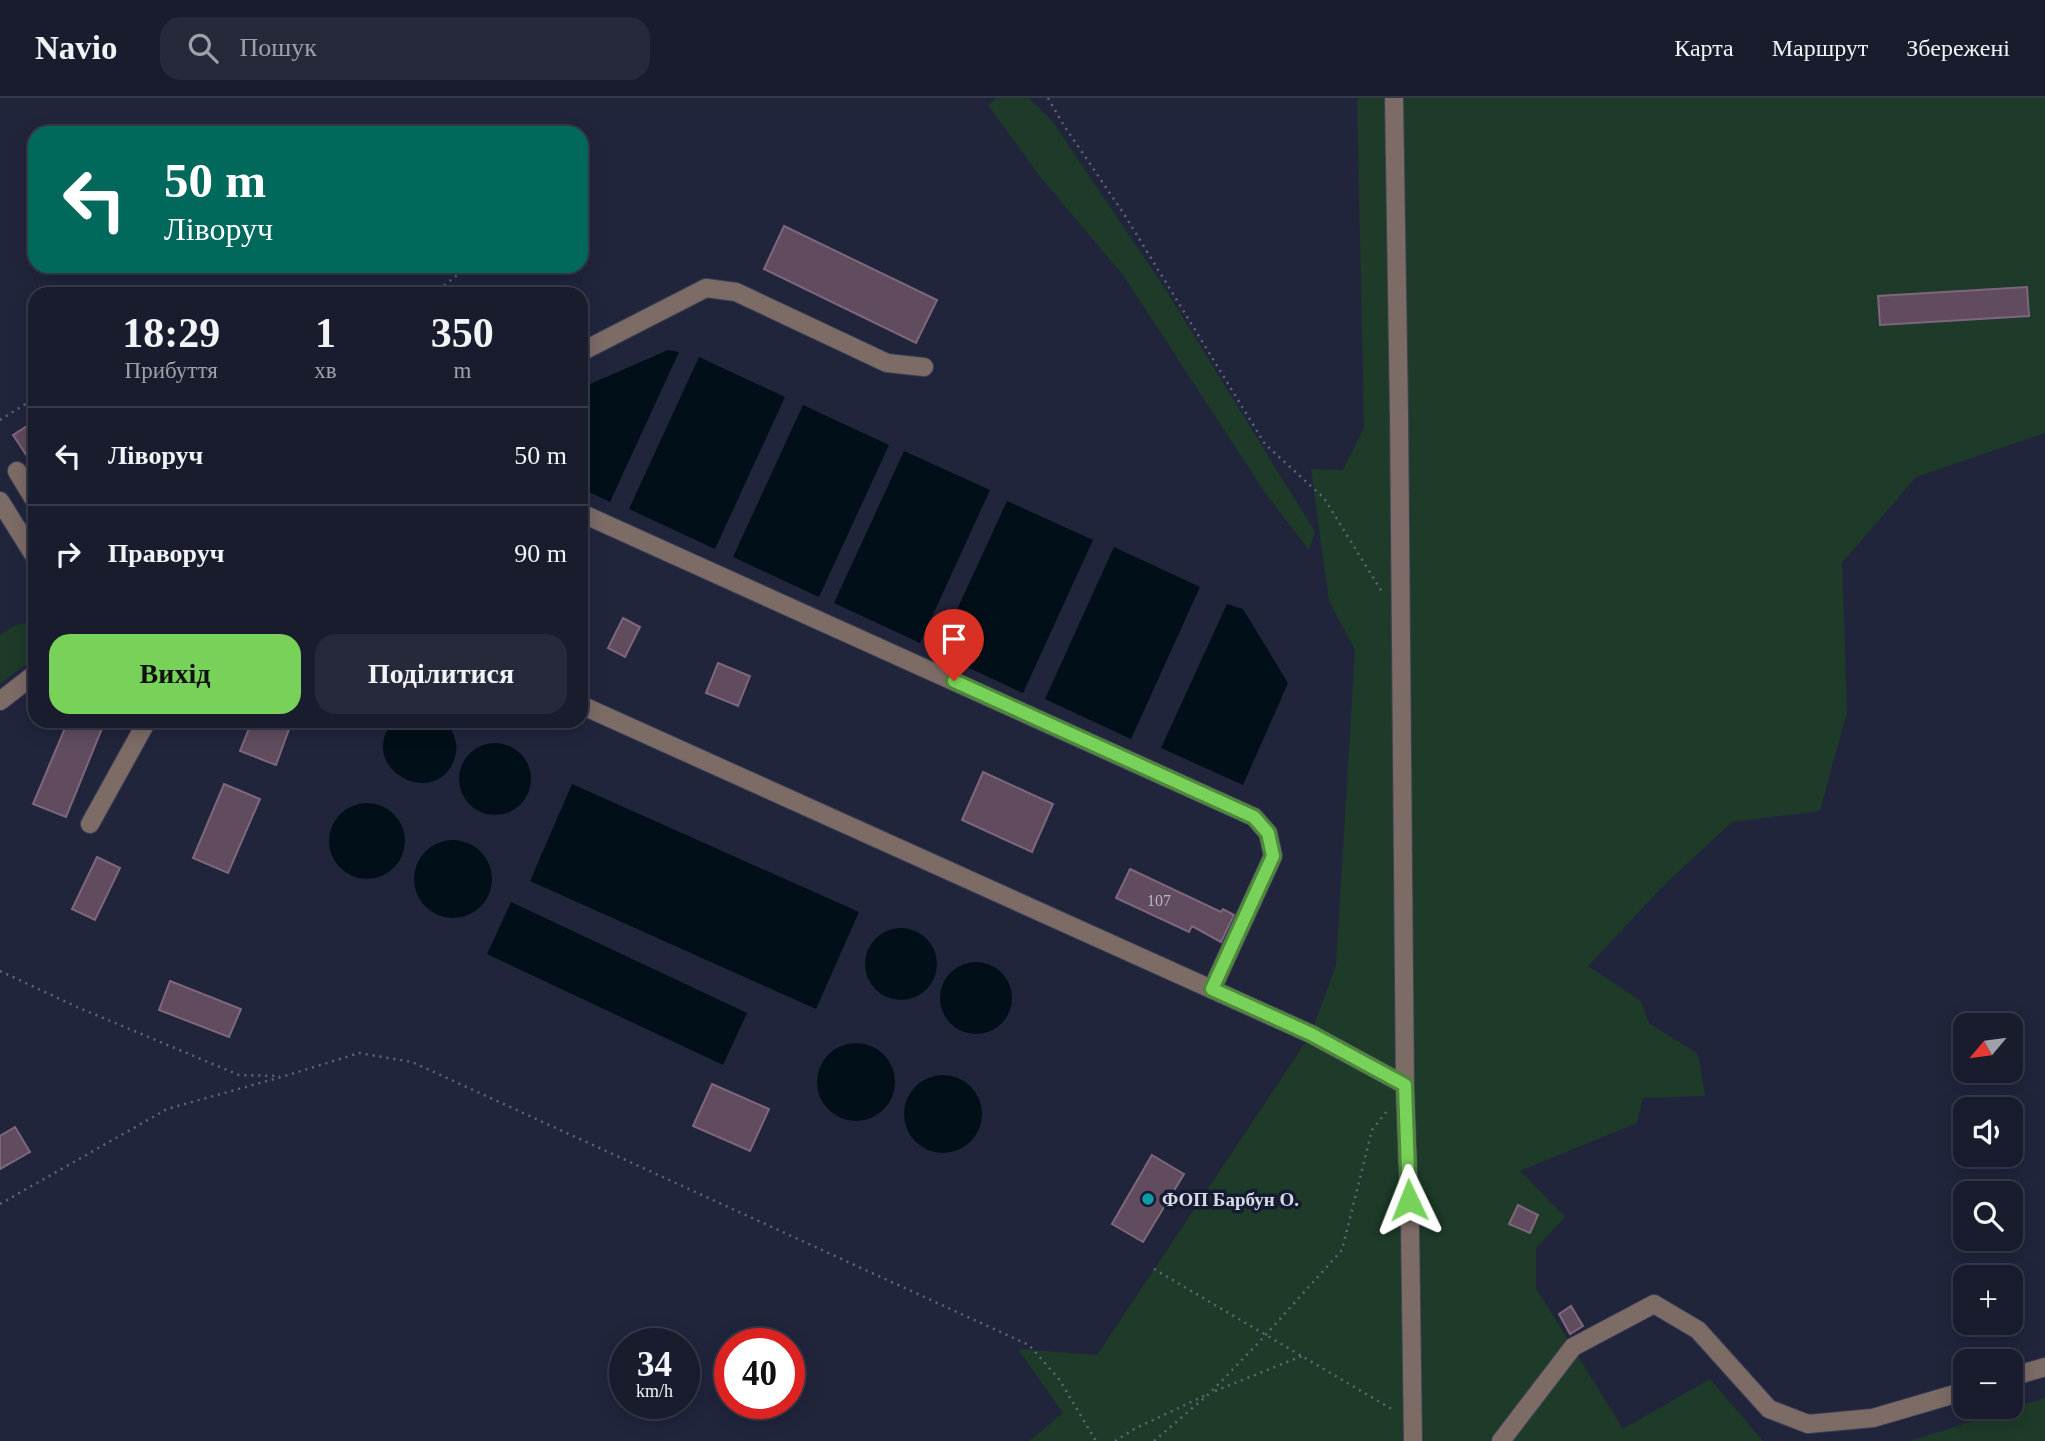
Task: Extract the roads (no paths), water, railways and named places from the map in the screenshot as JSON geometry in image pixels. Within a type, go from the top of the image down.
[{"type":"street","points":[[1394,98],[1405,1087],[1413,1441]]},
{"type":"street","points":[[588,348],[706,288],[736,292],[887,363],[924,367]]},
{"type":"street","points":[[17,471],[28,489]]},
{"type":"street","points":[[0,501],[28,546]]},
{"type":"street","points":[[588,516],[1254,817],[1268,833],[1273,856],[1212,989]]},
{"type":"street","points":[[0,701],[28,679]]},
{"type":"street","points":[[588,708],[1311,1034],[1405,1087]]},
{"type":"street","points":[[90,824],[143,728]]},
{"type":"street","points":[[1501,1441],[1573,1347],[1654,1304],[1698,1329],[1769,1409],[1808,1424],[1873,1418],[1953,1395]]},
{"type":"street","points":[[2023,1373],[2045,1367]]},
{"type":"place","name":"ФОП Барбун О.","points":[[1148,1199]]}]
